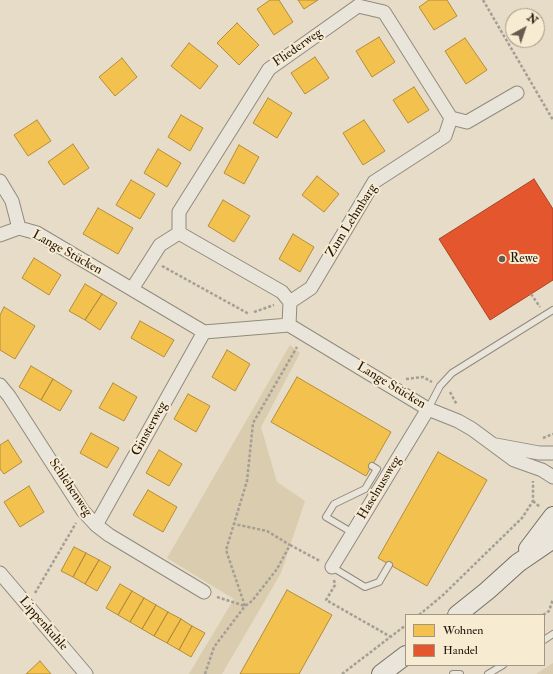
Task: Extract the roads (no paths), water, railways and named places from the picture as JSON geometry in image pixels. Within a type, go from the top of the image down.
[{"type":"main road","points":[[459,614],[518,562],[553,516]]},
{"type":"main road","points":[[518,562],[553,539]]},
{"type":"main road","points":[[381,674],[405,656]]},
{"type":"street","name":"Fliederweg","points":[[180,234],[179,212],[269,68],[358,6],[384,12],[451,118]]},
{"type":"street","points":[[451,118],[467,122],[517,93]]},
{"type":"street","name":"Zum Lehmbarg","points":[[290,306],[311,288],[374,182],[445,136],[451,118]]},
{"type":"street","points":[[0,181],[12,201],[19,228]]},
{"type":"street","name":"Lange Stücken","points":[[0,235],[19,228],[37,233],[204,332]]},
{"type":"street","points":[[132,289],[160,245],[180,234],[282,292],[290,306],[289,325],[204,332]]},
{"type":"street","name":"Lange Stücken","points":[[289,325],[428,408],[458,421],[494,444],[514,460],[542,470],[553,477]]},
{"type":"street","name":"Ginsterweg","points":[[96,525],[204,332]]},
{"type":"street","name":"Schlehenweg","points":[[0,385],[9,396],[82,511],[109,535],[204,592]]},
{"type":"street","name":"Haselnussweg","points":[[332,567],[428,408]]},
{"type":"street","name":"Lange Stücken","points":[[494,444],[539,453],[553,453]]},
{"type":"street","name":"Lippenkuhle","points":[[0,573],[86,674]]},
{"type":"lane","points":[[428,408],[440,386],[452,373],[553,310]]},
{"type":"lane","points":[[353,533],[326,517],[334,504],[365,489],[377,469],[372,466]]},
{"type":"lane","points":[[332,567],[365,587],[379,582],[389,565]]},
{"type":"lane","points":[[488,674],[501,666]]},
{"type":"lane","points":[[453,674],[460,674]]},
{"type":"place","name":"Rewe","points":[[502,259]]}]
